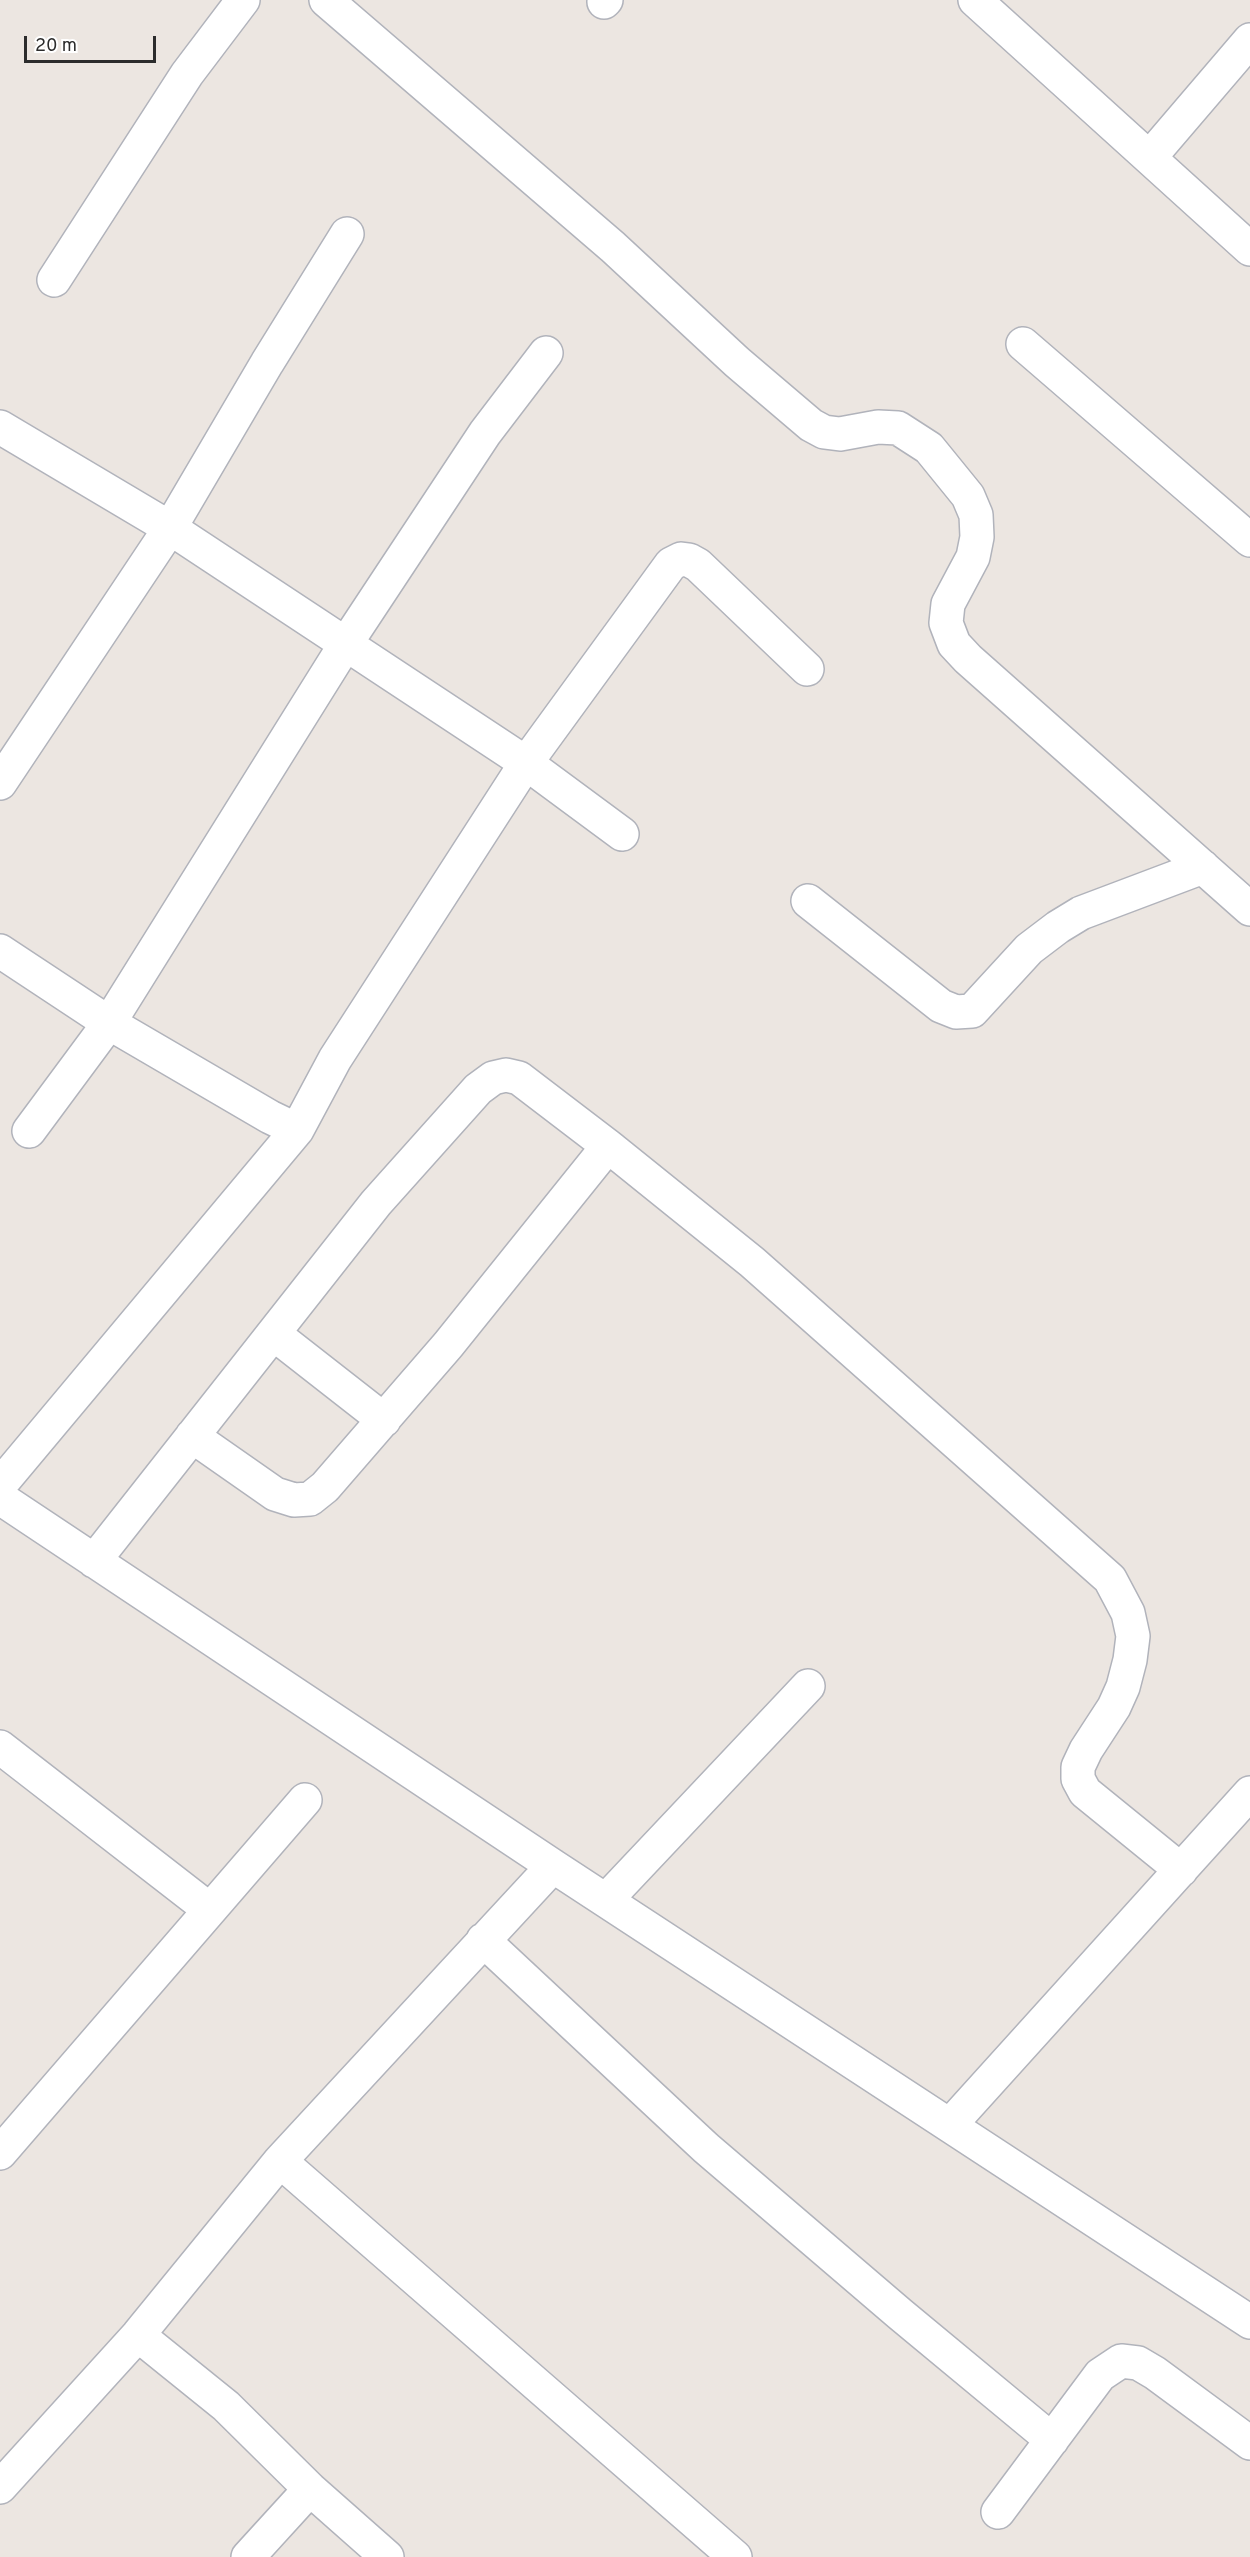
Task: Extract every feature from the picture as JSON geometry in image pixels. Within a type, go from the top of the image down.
[{"type":"street","points":[[54,280],[187,74],[243,0]]},
{"type":"street","points":[[326,0],[613,247],[737,362],[811,425],[824,432],[840,434],[878,427],[898,428],[928,448],[968,496],[976,514],[977,537],[973,557],[948,604],[946,623],[954,644],[968,659],[1250,909]]},
{"type":"street","points":[[975,0],[1150,156],[1250,249]]},
{"type":"street","points":[[1150,156],[1250,40]]},
{"type":"street","points":[[0,783],[170,528],[267,363],[347,234]]},
{"type":"street","points":[[1023,344],[1250,540]]},
{"type":"street","points":[[29,1131],[109,1023],[345,645],[485,433],[546,353]]},
{"type":"street","points":[[0,427],[170,528],[526,763],[622,834]]},
{"type":"street","points":[[0,1485],[297,1130],[335,1059],[526,763],[671,564],[681,559],[698,565],[807,669]]},
{"type":"street","points":[[808,901],[941,1005],[956,1012],[972,1011],[1029,949],[1058,927],[1081,913],[1203,867]]},
{"type":"street","points":[[0,951],[109,1023],[270,1117],[297,1130]]},
{"type":"street","points":[[94,1561],[376,1203],[478,1089],[493,1078],[506,1074],[519,1078],[608,1146],[752,1262],[1110,1579],[1128,1612],[1132,1636],[1130,1660],[1123,1687],[1114,1707],[1086,1750],[1078,1767],[1078,1779],[1085,1792],[1181,1870]]},
{"type":"street","points":[[192,1436],[275,1494],[294,1500],[310,1499],[325,1487],[448,1345],[608,1146]]},
{"type":"street","points":[[274,1334],[384,1420]]},
{"type":"street","points":[[0,1498],[94,1561],[538,1881],[606,1900],[1250,2322]]},
{"type":"street","points":[[606,1900],[808,1686]]},
{"type":"street","points":[[0,1746],[210,1910]]},
{"type":"street","points":[[950,2126],[1250,1793]]},
{"type":"street","points":[[0,2153],[305,1800]]},
{"type":"street","points":[[0,2487],[138,2335],[279,2161],[538,1881]]},
{"type":"street","points":[[483,1940],[706,2148],[1052,2440]]},
{"type":"street","points":[[279,2161],[735,2557]]},
{"type":"street","points":[[138,2335],[226,2406],[310,2489],[387,2557]]},
{"type":"street","points":[[998,2512],[1100,2375],[1121,2361],[1138,2363],[1155,2373],[1250,2443]]},
{"type":"street","points":[[248,2557],[310,2489]]}]
